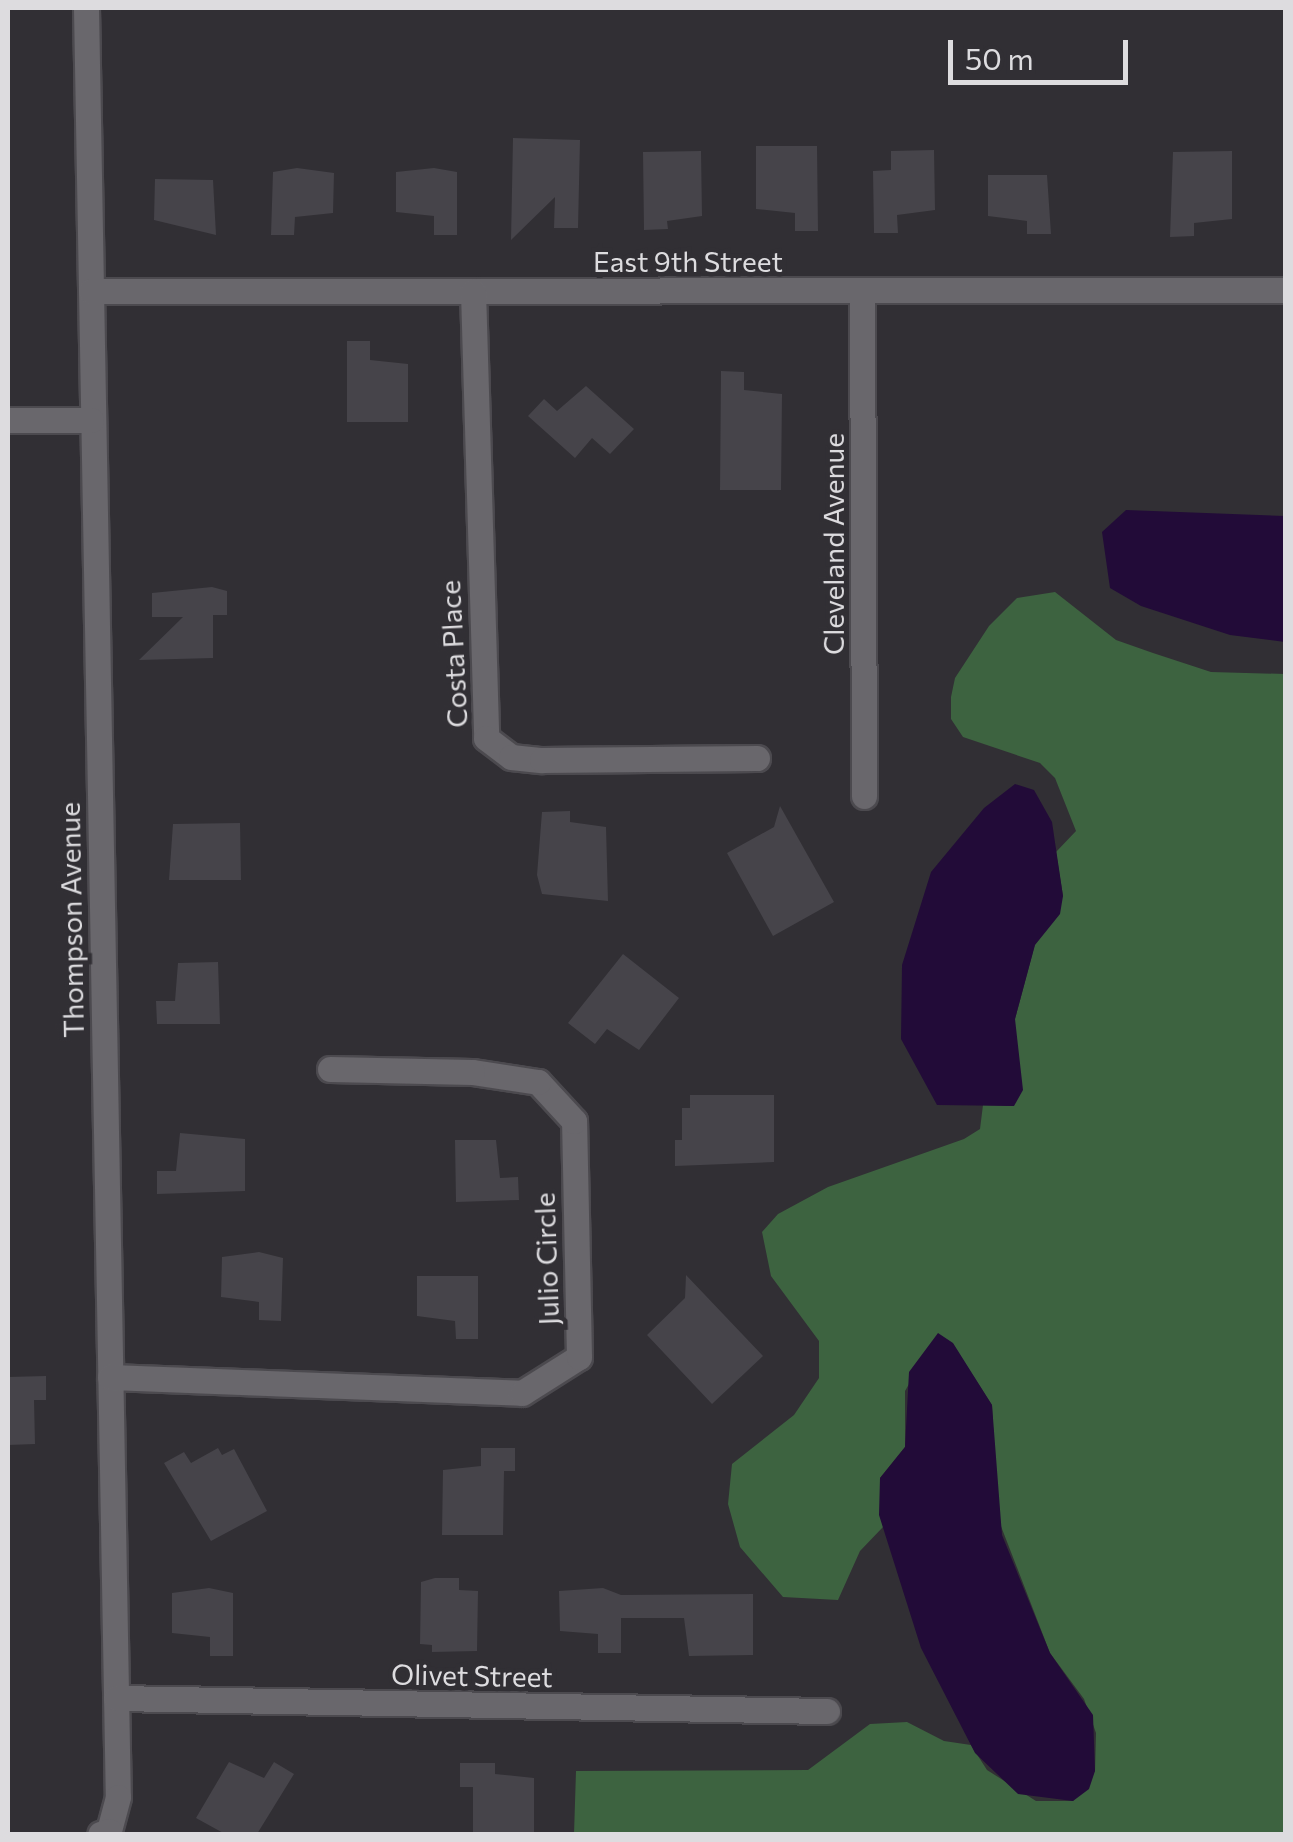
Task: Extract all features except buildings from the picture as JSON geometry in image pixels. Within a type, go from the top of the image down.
[{"type":"street","name":"Thompson Avenue","points":[[86,8],[118,1797],[105,1833]]},
{"type":"street","name":"Cleveland Avenue","points":[[862,290],[864,796]]},
{"type":"street","name":"East 9th Street","points":[[90,291],[1286,290]]},
{"type":"street","name":"Costa Place","points":[[472,291],[486,738],[511,757],[542,760],[757,758]]},
{"type":"street","points":[[8,420],[91,420]]},
{"type":"street","name":"Julio Circle","points":[[110,1377],[522,1393],[579,1357],[574,1121],[538,1082],[472,1072],[330,1069]]},
{"type":"street","name":"Olivet Street","points":[[116,1698],[826,1711]]},
{"type":"green space","points":[[1055,592],[1116,640],[1211,672],[1285,674],[1285,1834],[574,1834],[576,1771],[808,1770],[870,1724],[907,1722],[944,1741],[971,1745],[987,1770],[1036,1801],[1073,1801],[1095,1771],[1096,1733],[1084,1699],[1050,1653],[997,1516],[992,1405],[952,1343],[938,1334],[905,1391],[905,1447],[880,1478],[883,1527],[860,1551],[838,1600],[783,1597],[740,1547],[728,1504],[732,1464],[794,1415],[819,1378],[819,1341],[771,1276],[762,1232],[778,1214],[828,1187],[964,1139],[980,1129],[983,1105],[1014,1106],[1015,1019],[1035,944],[1063,896],[1056,852],[1076,831],[1055,778],[1040,763],[963,737],[951,719],[951,697],[955,678],[989,626],[1017,598]]},
{"type":"shaded area","points":[[1126,510],[1285,516],[1285,642],[1230,635],[1141,606],[1110,588],[1102,532]]},
{"type":"shaded area","points":[[1015,784],[1034,790],[1052,822],[1063,896],[1060,914],[1035,945],[1015,1019],[1023,1090],[1014,1106],[937,1105],[901,1039],[902,965],[931,872],[984,808]]},
{"type":"shaded area","points":[[938,1333],[953,1343],[992,1405],[1002,1535],[1050,1653],[1093,1715],[1095,1771],[1089,1789],[1073,1801],[1018,1794],[975,1753],[921,1648],[879,1515],[880,1478],[905,1447],[909,1372]]}]
